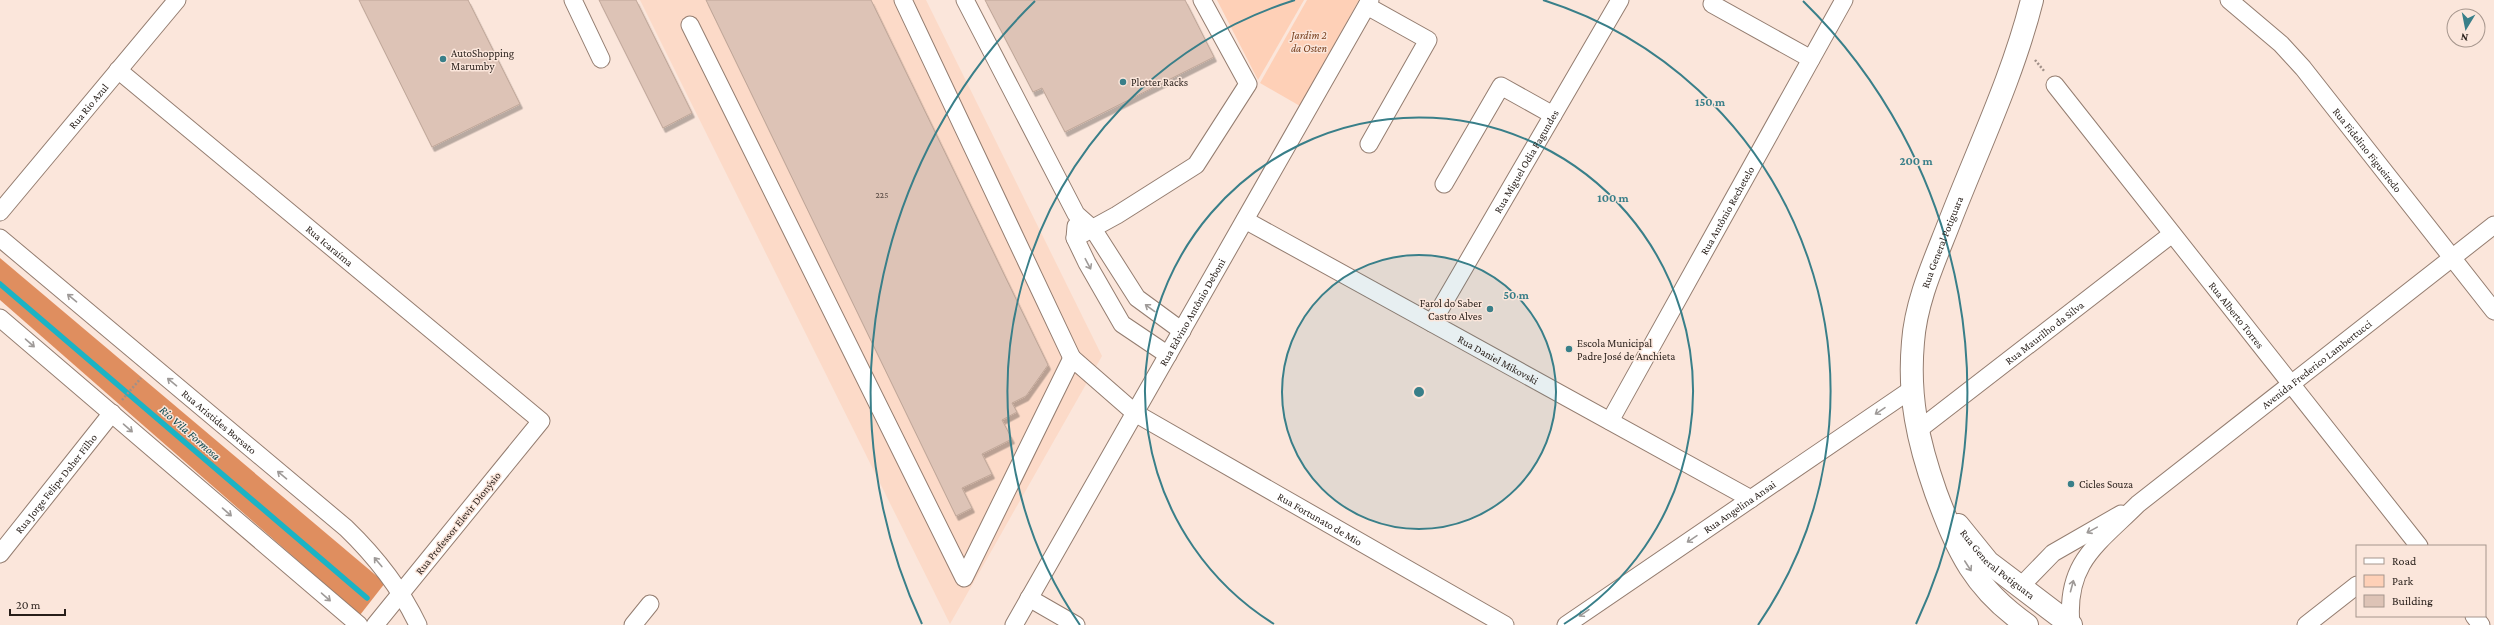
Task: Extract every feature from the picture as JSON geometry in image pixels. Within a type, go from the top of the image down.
[{"type":"main road","name":"Rua General Potiguara","points":[[2027,625],[1997,601],[1968,567],[1955,544],[1936,492],[1917,431],[1912,389],[1913,341],[1924,288],[2020,41],[2032,0]]},
{"type":"main road","name":"Rua General Potiguara","points":[[1936,492],[1977,551],[2020,587],[2071,625]]},
{"type":"main road","points":[[2020,587],[2038,625]]},
{"type":"street","name":"Rua Rio Azul","points":[[0,212],[177,0]]},
{"type":"street","points":[[573,0],[601,59]]},
{"type":"street","points":[[690,25],[964,578],[1072,358],[903,0]]},
{"type":"street","points":[[965,0],[1076,214],[1093,229],[1137,298],[1182,331]]},
{"type":"street","points":[[1075,238],[1093,229],[1196,165],[1248,84],[1202,0]]},
{"type":"street","name":"Rua Miguel Odia Fagundes","points":[[1432,323],[1620,0]]},
{"type":"street","name":"Rua Antônio Rechetelo","points":[[1610,421],[1844,0]]},
{"type":"street","name":"Rua Fidelino Figueiredo","points":[[2229,0],[2281,44],[2303,68],[2494,311]]},
{"type":"street","points":[[1368,3],[1428,40],[1369,144]]},
{"type":"street","name":"Rua Edvino Antônio Deboni","points":[[1014,625],[1368,3]]},
{"type":"street","points":[[1712,4],[1811,59]]},
{"type":"street","name":"Rua Icaraíma","points":[[118,70],[541,421]]},
{"type":"street","name":"Rua Alberto Torres","points":[[2055,85],[2291,384],[2414,544]]},
{"type":"street","points":[[1444,184],[1501,86],[1553,115]]},
{"type":"street","points":[[1076,214],[1075,238],[1087,263],[1122,324],[1168,355]]},
{"type":"street","name":"Rua Daniel Mikovski","points":[[1245,220],[1751,499]]},
{"type":"street","name":"Avenida Frederico Lambertucci","points":[[2071,625],[2069,597],[2076,573],[2093,549],[2138,504],[2494,225]]},
{"type":"street","name":"Rua Maurilho da Silva","points":[[1917,431],[2172,234]]},
{"type":"street","name":"Rua Aristides Borsato","points":[[0,238],[346,528],[369,550],[401,593],[418,625]]},
{"type":"street","points":[[0,318],[359,625]]},
{"type":"street","name":"Rua Fortunato de Mio","points":[[1072,358],[1135,413],[1505,625]]},
{"type":"street","name":"Rua Angelina Ansai","points":[[1566,625],[1912,389]]},
{"type":"street","name":"Rua Jorge Felipe Daher Filho","points":[[0,554],[112,413]]},
{"type":"street","name":"Rua Professor Elevir Dionýsio","points":[[375,625],[541,421]]},
{"type":"street","name":"Avenida Frederico Lambertucci","points":[[2020,587],[2053,553],[2138,504]]},
{"type":"street","points":[[2306,625],[2356,586]]},
{"type":"street","points":[[1029,598],[1076,625]]},
{"type":"street","points":[[633,625],[650,604]]},
{"type":"street","points":[[2475,617],[2481,625]]},
{"type":"path","points":[[2020,41],[2055,85]]},
{"type":"path","points":[[112,413],[151,365]]},
{"type":"shaded area","points":[[640,0],[926,0],[1102,356],[950,624]]},
{"type":"shaded area","points":[[0,258],[385,583],[360,615],[0,300]]},
{"type":"green space","points":[[1217,0],[1304,0],[1258,80]]},
{"type":"green space","name":"Jardim 2 da Osten","points":[[1307,0],[1359,0],[1300,106],[1260,83]]},
{"type":"building","name":"AutoShopping Marumby","points":[[359,0],[468,0],[520,104],[432,147]]},
{"type":"building","points":[[599,0],[636,0],[692,113],[663,128]]},
{"type":"building","points":[[706,0],[871,0],[1048,365],[1026,396],[1012,403],[1017,412],[1002,420],[1012,439],[982,454],[992,474],[962,488],[972,508],[956,516]]},
{"type":"building","points":[[985,0],[1185,0],[1214,57],[1065,132],[1042,88],[1033,92]]},
{"type":"waterway","name":"Rio Vila Formosa","points":[[0,284],[367,598]]},
{"type":"place","name":"AutoShopping Marumby","points":[[443,59]]},
{"type":"place","name":"Plotter Racks","points":[[1123,82]]},
{"type":"place","name":"Farol do Saber Castro Alves","points":[[1490,309]]},
{"type":"place","name":"Escola Municipal Padre José de Anchieta","points":[[1569,349]]},
{"type":"place","name":"Cicles Souza","points":[[2071,484]]}]
